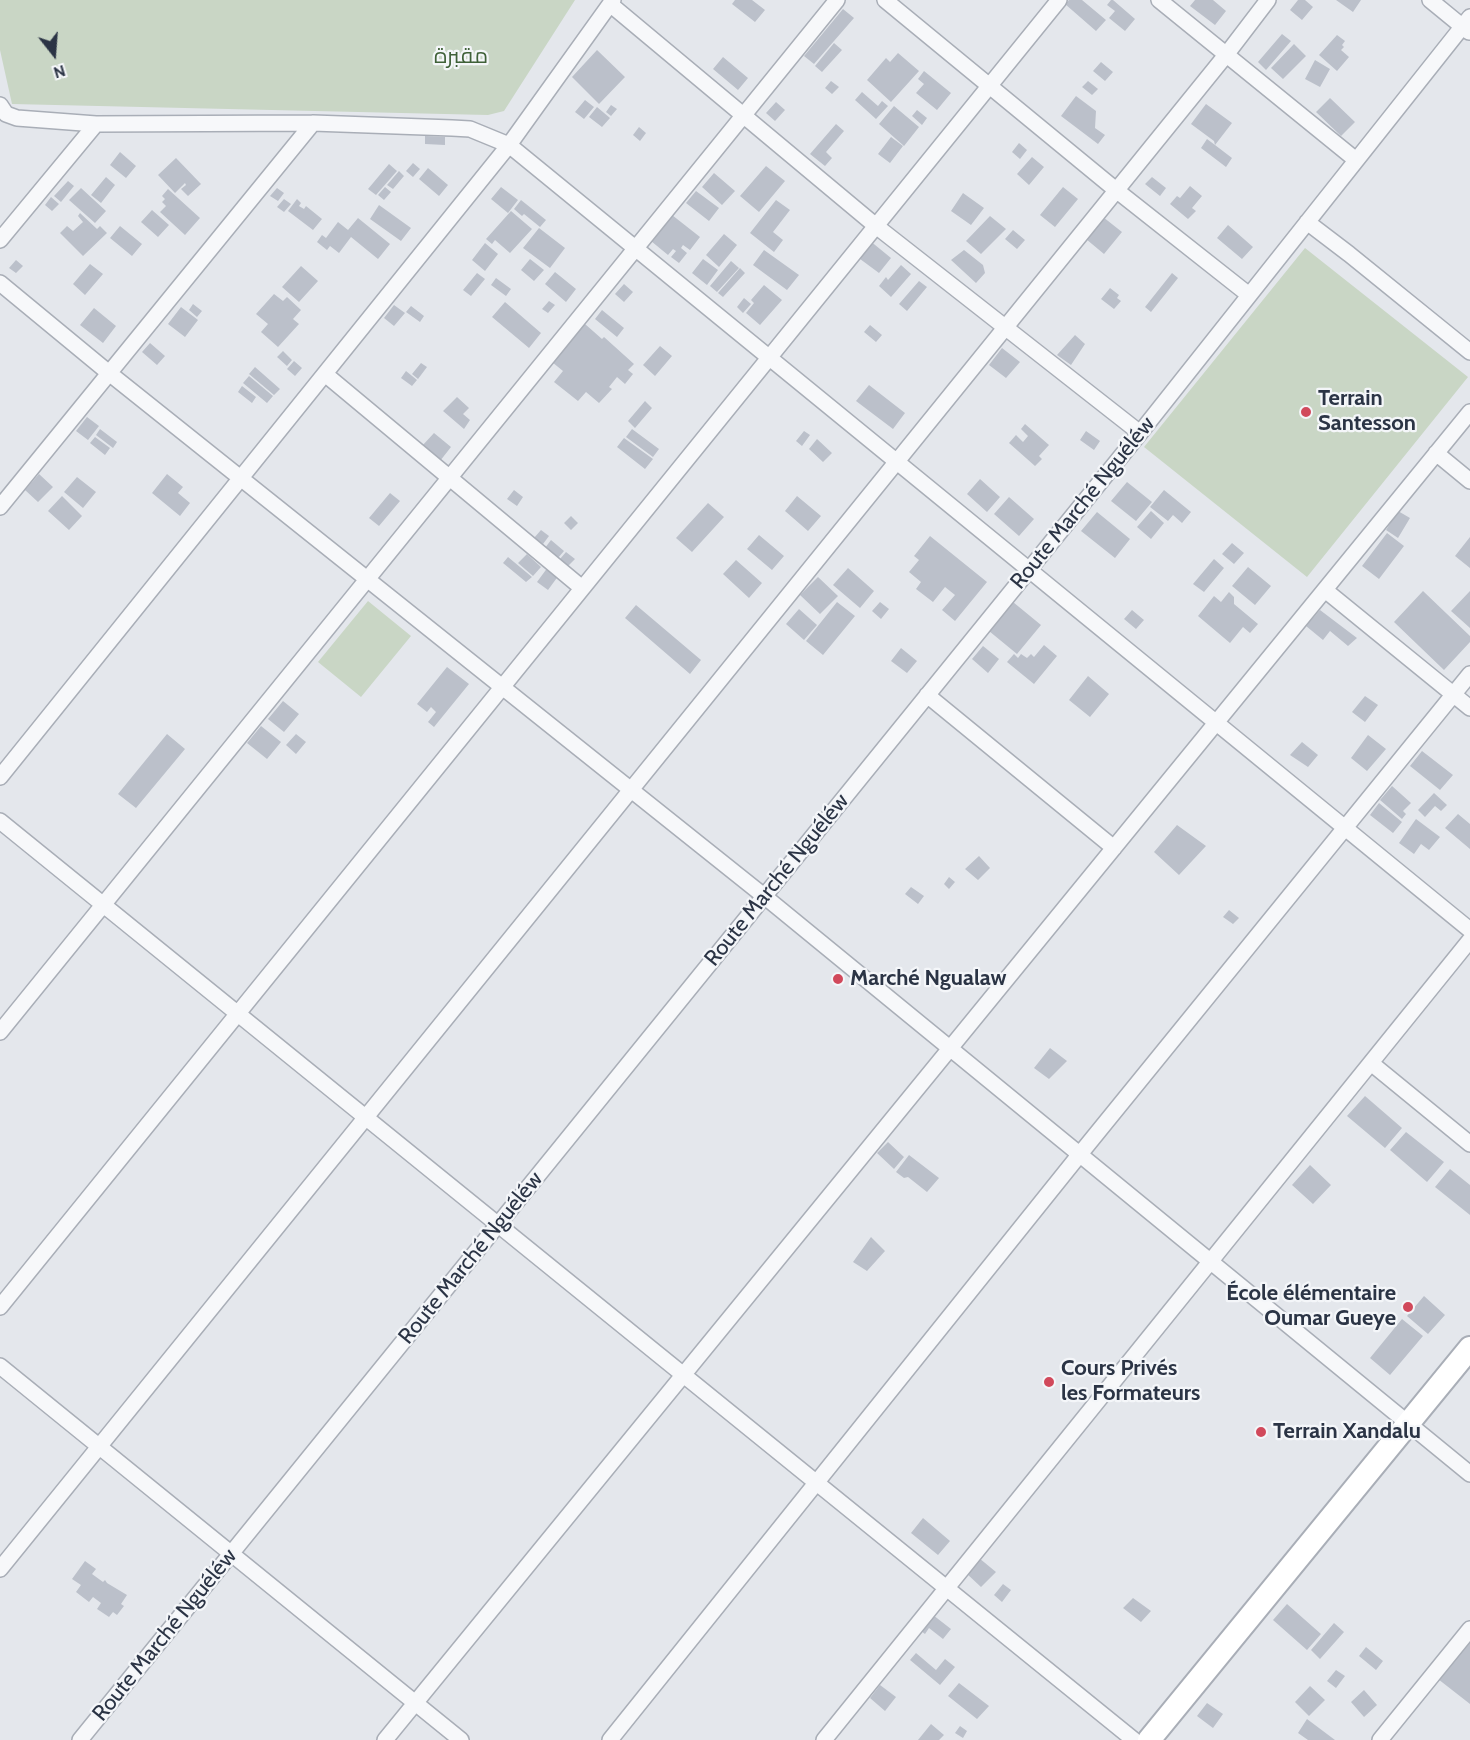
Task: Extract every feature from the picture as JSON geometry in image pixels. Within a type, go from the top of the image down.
[{"type":"main road","points":[[1149,1740],[1470,1348]]},
{"type":"street","points":[[0,1032],[837,0]]},
{"type":"street","points":[[885,0],[1116,190],[1249,295]]},
{"type":"street","points":[[0,1307],[1059,0]]},
{"type":"street","points":[[1159,0],[1356,160]]},
{"type":"street","points":[[0,1569],[1226,55],[1268,0]]},
{"type":"street","points":[[1430,0],[1467,25]]},
{"type":"street","points":[[0,777],[509,145],[611,2],[743,116],[876,225],[1140,432]]},
{"type":"street","name":"Route Marché Nguéléw","points":[[80,1740],[1029,570],[1356,160],[1467,25]]},
{"type":"street","points":[[0,105],[6,114],[16,118],[96,124],[313,123],[470,129],[509,145],[1470,930]]},
{"type":"street","points":[[0,507],[313,123]]},
{"type":"street","points":[[0,240],[96,124]]},
{"type":"street","points":[[1307,222],[1470,352]]},
{"type":"street","points":[[0,283],[109,373],[764,896],[1470,1474]]},
{"type":"street","points":[[325,374],[582,588]]},
{"type":"street","points":[[385,1740],[1470,412]]},
{"type":"street","points":[[1436,453],[1470,481]]},
{"type":"street","points":[[1325,590],[1470,708]]},
{"type":"street","points":[[610,1740],[1080,1154],[1470,674]]},
{"type":"street","points":[[927,695],[1114,848]]},
{"type":"street","points":[[0,820],[1134,1740]]},
{"type":"street","points":[[824,1740],[1470,940]]},
{"type":"street","points":[[1371,1063],[1470,1144]]},
{"type":"street","points":[[0,1366],[461,1740]]},
{"type":"street","points":[[1380,1740],[1470,1629]]},
{"type":"green space","name":"مقبرة","points":[[0,0],[575,0],[504,111],[488,115],[12,104],[0,50]]},
{"type":"green space","name":"Terrain Santesson","points":[[1305,248],[1468,377],[1307,577],[1144,447]]},
{"type":"green space","points":[[368,601],[411,636],[361,697],[318,662]]},
{"type":"building","points":[[735,0],[752,0],[765,10],[755,22],[732,4]]},
{"type":"building","points":[[1069,0],[1082,0],[1106,20],[1096,31],[1065,4]]},
{"type":"building","points":[[1111,0],[1135,19],[1125,31],[1109,18],[1115,11],[1107,5]]},
{"type":"building","points":[[1195,0],[1213,0],[1226,11],[1215,25],[1190,6]]},
{"type":"building","points":[[1298,0],[1305,0],[1313,7],[1302,20],[1290,10]]},
{"type":"building","points":[[1336,0],[1361,0],[1353,12]]},
{"type":"building","points":[[843,9],[854,18],[814,64],[804,56]]},
{"type":"building","points":[[1282,34],[1291,41],[1266,70],[1258,62]]},
{"type":"building","points":[[1337,35],[1345,41],[1341,50],[1349,57],[1337,71],[1319,55]]},
{"type":"building","points":[[834,43],[842,50],[822,72],[815,66]]},
{"type":"building","points":[[1294,44],[1306,56],[1283,79],[1271,68]]},
{"type":"building","points":[[597,50],[625,77],[599,104],[572,77]]},
{"type":"building","points":[[898,53],[919,71],[891,102],[867,80],[886,58],[890,62]]},
{"type":"building","points":[[723,57],[748,78],[738,90],[713,69]]},
{"type":"building","points":[[1315,60],[1330,69],[1320,87],[1305,79]]},
{"type":"building","points":[[1101,62],[1113,72],[1105,81],[1093,71]]},
{"type":"building","points":[[924,71],[951,93],[937,110],[916,93],[924,84],[918,79]]},
{"type":"building","points":[[831,81],[839,87],[832,94],[825,88]]},
{"type":"building","points":[[1088,81],[1098,89],[1092,95],[1082,87]]},
{"type":"building","points":[[862,92],[878,106],[882,101],[888,106],[876,119],[855,100]]},
{"type":"building","points":[[1076,96],[1096,111],[1095,128],[1105,135],[1098,144],[1061,116]]},
{"type":"building","points":[[1330,98],[1355,122],[1341,136],[1316,112]]},
{"type":"building","points":[[585,100],[594,107],[584,119],[575,112]]},
{"type":"building","points":[[776,102],[785,110],[775,121],[766,113]]},
{"type":"building","points":[[1206,104],[1232,123],[1215,145],[1214,141],[1191,124]]},
{"type":"building","points":[[611,105],[617,109],[611,116],[606,112]]},
{"type":"building","points":[[894,106],[919,127],[904,146],[879,124]]},
{"type":"building","points":[[597,107],[610,118],[602,127],[589,117]]},
{"type":"building","points":[[917,110],[927,118],[922,125],[912,116]]},
{"type":"building","points":[[836,124],[844,131],[826,152],[832,158],[825,166],[810,154]]},
{"type":"building","points":[[639,127],[646,133],[640,141],[633,135]]},
{"type":"building","points":[[425,136],[445,137],[445,145],[425,144]]},
{"type":"building","points":[[891,137],[903,146],[890,163],[878,154]]},
{"type":"building","points":[[1207,139],[1232,158],[1226,167],[1201,148]]},
{"type":"building","points":[[1019,143],[1027,150],[1020,159],[1012,152]]},
{"type":"building","points":[[120,152],[136,166],[126,178],[110,165]]},
{"type":"building","points":[[1032,157],[1044,167],[1029,185],[1017,174]]},
{"type":"building","points":[[176,158],[201,184],[188,196],[181,189],[186,185],[185,183],[175,193],[158,175]]},
{"type":"building","points":[[413,163],[420,169],[413,177],[406,171]]},
{"type":"building","points":[[389,164],[397,171],[376,195],[368,189]]},
{"type":"building","points":[[766,166],[785,181],[759,212],[740,196]]},
{"type":"building","points":[[428,168],[448,185],[439,196],[419,179]]},
{"type":"building","points":[[399,171],[404,176],[393,189],[387,185]]},
{"type":"building","points":[[714,173],[735,191],[722,205],[702,187]]},
{"type":"building","points":[[106,177],[115,185],[101,203],[91,195]]},
{"type":"building","points":[[1152,177],[1166,188],[1160,196],[1145,184]]},
{"type":"building","points":[[68,181],[74,186],[61,202],[54,196]]},
{"type":"building","points":[[1190,186],[1202,196],[1192,208],[1196,211],[1188,219],[1170,204],[1177,196],[1180,198]]},
{"type":"building","points":[[385,187],[391,192],[384,200],[378,195]]},
{"type":"building","points":[[501,187],[518,200],[508,213],[491,199]]},
{"type":"building","points":[[1063,187],[1078,199],[1055,227],[1040,215]]},
{"type":"building","points":[[81,188],[106,211],[95,223],[69,200]]},
{"type":"building","points":[[277,188],[284,193],[278,201],[270,196]]},
{"type":"building","points":[[168,189],[200,218],[185,235],[160,212],[166,206],[162,202],[165,199],[162,196]]},
{"type":"building","points":[[696,191],[719,208],[709,221],[686,203]]},
{"type":"building","points":[[963,193],[984,208],[971,225],[951,211]]},
{"type":"building","points":[[51,197],[59,204],[52,211],[45,205]]},
{"type":"building","points":[[284,199],[291,204],[284,212],[277,207]]},
{"type":"building","points":[[297,199],[301,203],[299,206],[304,209],[306,206],[322,219],[313,230],[288,211]]},
{"type":"building","points":[[521,200],[546,220],[540,227],[514,209]]},
{"type":"building","points":[[776,200],[790,210],[773,232],[783,240],[774,252],[750,233]]},
{"type":"building","points":[[379,205],[411,228],[401,241],[370,219]]},
{"type":"building","points":[[152,210],[169,225],[158,237],[141,222]]},
{"type":"building","points":[[511,211],[532,229],[510,253],[495,240],[492,244],[486,239]]},
{"type":"building","points":[[80,213],[97,229],[100,226],[107,233],[83,256],[60,233],[67,226],[73,231],[83,222],[78,216]]},
{"type":"building","points":[[672,215],[700,237],[690,250],[683,245],[681,248],[687,253],[679,263],[671,257],[676,251],[673,249],[668,255],[651,241]]},
{"type":"building","points":[[990,216],[1006,229],[981,254],[966,241]]},
{"type":"building","points":[[1103,217],[1122,232],[1104,254],[1086,239]]},
{"type":"building","points":[[358,218],[390,244],[378,259],[351,237],[339,253],[330,246],[327,250],[317,242],[322,235],[326,238],[338,222],[348,230]]},
{"type":"building","points":[[1228,225],[1253,247],[1242,259],[1217,238]]},
{"type":"building","points":[[120,226],[142,244],[132,256],[110,238]]},
{"type":"building","points":[[539,228],[565,248],[550,268],[523,248]]},
{"type":"building","points":[[1013,230],[1025,240],[1017,249],[1005,239]]},
{"type":"building","points":[[724,234],[737,245],[719,267],[706,255]]},
{"type":"building","points":[[869,240],[891,258],[879,273],[856,256]]},
{"type":"building","points":[[485,243],[498,254],[485,271],[472,260]]},
{"type":"building","points":[[764,250],[799,275],[787,290],[753,265]]},
{"type":"building","points":[[964,250],[983,265],[985,273],[976,283],[951,260]]},
{"type":"building","points":[[530,259],[544,270],[534,281],[521,270]]},
{"type":"building","points":[[703,259],[718,270],[707,285],[692,273]]},
{"type":"building","points":[[16,260],[23,266],[16,273],[9,268]]},
{"type":"building","points":[[731,261],[739,268],[717,292],[710,286]]},
{"type":"building","points":[[90,264],[103,274],[85,295],[73,284]]},
{"type":"building","points":[[901,265],[911,274],[891,297],[879,286],[886,277],[888,280]]},
{"type":"building","points":[[301,266],[318,281],[299,302],[282,287]]},
{"type":"building","points":[[740,268],[745,273],[723,297],[718,293]]},
{"type":"building","points":[[555,272],[576,289],[566,302],[545,284]]},
{"type":"building","points":[[477,273],[485,279],[471,296],[463,290]]},
{"type":"building","points":[[1172,273],[1178,278],[1151,312],[1145,307]]},
{"type":"building","points":[[496,278],[511,289],[506,296],[491,285]]},
{"type":"building","points":[[919,281],[927,287],[907,311],[899,304]]},
{"type":"building","points":[[624,284],[633,292],[624,302],[615,294]]},
{"type":"building","points":[[764,285],[782,300],[760,325],[746,313],[754,303],[751,300]]},
{"type":"building","points":[[1110,288],[1119,295],[1117,298],[1121,301],[1114,309],[1101,299]]},
{"type":"building","points":[[274,294],[283,301],[287,297],[301,310],[293,319],[299,324],[278,347],[261,332],[268,324],[256,314]]},
{"type":"building","points":[[744,298],[751,304],[743,313],[737,307]]},
{"type":"building","points":[[549,301],[555,305],[548,313],[542,309]]},
{"type":"building","points":[[505,302],[541,333],[529,348],[492,317]]},
{"type":"building","points":[[193,304],[202,311],[197,317],[189,310]]},
{"type":"building","points":[[394,305],[405,313],[394,326],[384,318]]},
{"type":"building","points":[[411,306],[424,316],[420,322],[406,312]]},
{"type":"building","points":[[181,307],[198,320],[185,337],[168,324]]},
{"type":"building","points":[[94,308],[116,326],[103,343],[80,325]]},
{"type":"building","points":[[602,310],[624,328],[617,337],[595,319]]},
{"type":"building","points":[[585,324],[602,339],[604,337],[634,364],[628,370],[633,374],[625,384],[617,377],[609,387],[612,389],[599,403],[586,392],[578,401],[554,382],[563,371],[552,362]]},
{"type":"building","points":[[870,325],[882,335],[876,342],[864,332]]},
{"type":"building","points":[[1075,335],[1085,344],[1071,365],[1057,355]]},
{"type":"building","points":[[150,343],[165,356],[157,365],[142,352]]},
{"type":"building","points":[[660,346],[672,356],[655,376],[643,365]]},
{"type":"building","points":[[1002,348],[1020,362],[1006,378],[989,365]]},
{"type":"building","points":[[283,351],[292,360],[287,366],[277,357]]},
{"type":"building","points":[[294,361],[302,368],[295,376],[287,369]]},
{"type":"building","points":[[421,363],[427,367],[418,379],[412,374]]},
{"type":"building","points":[[255,367],[280,389],[274,395],[249,374]]},
{"type":"building","points":[[406,371],[417,380],[412,386],[401,378]]},
{"type":"building","points":[[249,376],[273,396],[267,403],[243,383]]},
{"type":"building","points":[[869,385],[905,413],[893,429],[856,401]]},
{"type":"building","points":[[242,386],[256,397],[252,403],[238,392]]},
{"type":"building","points":[[457,397],[469,408],[463,414],[470,420],[464,429],[443,411]]},
{"type":"building","points":[[645,401],[652,408],[635,428],[628,421]]},
{"type":"building","points":[[87,417],[99,426],[88,440],[76,431]]},
{"type":"building","points":[[1025,424],[1049,445],[1039,456],[1042,459],[1035,466],[1009,443],[1016,435],[1023,442],[1028,436],[1021,429]]},
{"type":"building","points":[[100,429],[117,442],[113,448],[96,435]]},
{"type":"building","points":[[632,429],[659,449],[653,457],[626,437]]},
{"type":"building","points":[[804,431],[810,435],[802,446],[796,441]]},
{"type":"building","points":[[1086,431],[1100,441],[1094,450],[1080,440]]},
{"type":"building","points":[[434,433],[451,447],[440,461],[422,446]]},
{"type":"building","points":[[95,437],[110,448],[105,455],[90,443]]},
{"type":"building","points":[[624,438],[653,459],[645,469],[617,447]]},
{"type":"building","points":[[817,439],[832,453],[823,462],[809,449]]},
{"type":"building","points":[[39,474],[53,487],[38,502],[25,490]]},
{"type":"building","points":[[167,474],[183,487],[178,493],[190,503],[180,516],[152,493]]},
{"type":"building","points":[[77,477],[96,492],[83,508],[64,492]]},
{"type":"building","points":[[980,479],[1000,497],[987,512],[967,494]]},
{"type":"building","points":[[1127,482],[1152,502],[1136,521],[1111,501]]},
{"type":"building","points":[[514,490],[523,497],[517,506],[507,499]]},
{"type":"building","points":[[1164,490],[1191,512],[1182,523],[1173,515],[1168,521],[1150,507]]},
{"type":"building","points":[[390,493],[400,501],[379,526],[369,518]]},
{"type":"building","points":[[62,496],[82,516],[69,530],[48,511]]},
{"type":"building","points":[[797,496],[821,516],[808,531],[785,511]]},
{"type":"building","points":[[1009,497],[1034,519],[1019,536],[994,514]]},
{"type":"building","points":[[708,503],[724,517],[692,552],[676,538]]},
{"type":"building","points":[[1151,511],[1164,523],[1151,539],[1137,527]]},
{"type":"building","points":[[1398,511],[1410,518],[1398,538],[1386,530]]},
{"type":"building","points":[[1097,512],[1130,539],[1115,558],[1081,531]]},
{"type":"building","points":[[571,516],[578,523],[571,530],[564,523]]},
{"type":"building","points":[[541,530],[549,536],[543,544],[534,538]]},
{"type":"building","points":[[1387,533],[1404,546],[1379,579],[1362,566]]},
{"type":"building","points":[[759,535],[784,556],[772,570],[747,549]]},
{"type":"building","points":[[930,536],[987,582],[955,621],[942,610],[955,595],[945,587],[933,602],[916,589],[921,582],[909,572],[919,560],[914,556]]},
{"type":"building","points":[[1470,537],[1470,568],[1455,556]]},
{"type":"building","points":[[551,540],[564,551],[558,558],[545,548]]},
{"type":"building","points":[[1232,543],[1244,553],[1234,564],[1222,554]]},
{"type":"building","points":[[566,552],[575,559],[568,566],[560,559]]},
{"type":"building","points":[[527,554],[541,567],[533,576],[518,563]]},
{"type":"building","points":[[508,557],[532,577],[526,582],[503,563]]},
{"type":"building","points":[[1214,559],[1224,568],[1204,592],[1193,584]]},
{"type":"building","points":[[736,560],[762,583],[749,598],[723,574]]},
{"type":"building","points":[[548,567],[559,575],[548,590],[537,582]]},
{"type":"building","points":[[1248,567],[1271,586],[1255,605],[1232,586]]},
{"type":"building","points":[[848,568],[874,591],[860,608],[833,585]]},
{"type":"building","points":[[818,577],[838,596],[820,614],[800,595]]},
{"type":"building","points":[[1423,591],[1470,636],[1470,642],[1444,670],[1394,622]]},
{"type":"building","points":[[1470,591],[1470,628],[1451,611]]},
{"type":"building","points":[[1229,592],[1234,597],[1234,604],[1258,624],[1250,633],[1243,627],[1230,643],[1198,616],[1214,596],[1221,602]]},
{"type":"building","points":[[837,602],[855,616],[823,655],[806,641]]},
{"type":"building","points":[[880,602],[889,609],[881,619],[872,611]]},
{"type":"building","points":[[1013,602],[1041,625],[1017,654],[989,631]]},
{"type":"building","points":[[636,605],[701,660],[690,674],[625,618]]},
{"type":"building","points":[[799,609],[817,625],[804,640],[786,624]]},
{"type":"building","points":[[1132,610],[1144,620],[1136,629],[1124,619]]},
{"type":"building","points":[[1320,610],[1357,638],[1348,646],[1330,631],[1323,640],[1306,626]]},
{"type":"building","points":[[1044,645],[1057,656],[1034,684],[1007,662],[1014,654],[1018,658],[1021,654],[1027,658],[1031,654],[1034,657]]},
{"type":"building","points":[[983,646],[999,659],[988,673],[972,659]]},
{"type":"building","points":[[901,648],[917,661],[907,673],[891,661]]},
{"type":"building","points":[[447,667],[469,684],[434,727],[428,722],[436,712],[431,707],[427,712],[417,704]]},
{"type":"building","points":[[1088,676],[1109,694],[1090,717],[1069,700]]},
{"type":"building","points":[[1365,696],[1378,705],[1365,722],[1352,712]]},
{"type":"building","points":[[283,701],[299,714],[284,732],[268,719]]},
{"type":"building","points":[[261,726],[281,742],[267,759],[247,743]]},
{"type":"building","points":[[167,734],[185,749],[136,808],[118,794]]},
{"type":"building","points":[[296,734],[306,742],[296,754],[286,745]]},
{"type":"building","points":[[1368,735],[1386,749],[1367,771],[1351,758]]},
{"type":"building","points":[[1302,742],[1318,755],[1308,767],[1290,755]]},
{"type":"building","points":[[1422,751],[1453,775],[1440,790],[1410,766]]},
{"type":"building","points":[[1392,786],[1411,803],[1403,811],[1406,814],[1402,819],[1380,800]]},
{"type":"building","points":[[1434,793],[1447,805],[1441,811],[1435,806],[1425,817],[1418,810]]},
{"type":"building","points":[[1379,803],[1402,822],[1393,833],[1370,815]]},
{"type":"building","points":[[1458,814],[1470,824],[1470,849],[1445,828]]},
{"type":"building","points":[[1416,819],[1440,837],[1429,850],[1421,844],[1414,854],[1399,843]]},
{"type":"building","points":[[1177,825],[1206,846],[1179,875],[1154,852]]},
{"type":"building","points":[[979,856],[990,868],[978,880],[965,869]]},
{"type":"building","points":[[949,877],[955,882],[949,889],[944,884]]},
{"type":"building","points":[[911,887],[924,896],[918,904],[905,894]]},
{"type":"building","points":[[1229,910],[1239,918],[1233,924],[1223,917]]},
{"type":"building","points":[[1050,1048],[1067,1061],[1049,1079],[1034,1068]]},
{"type":"building","points":[[1365,1096],[1402,1128],[1385,1148],[1347,1116]]},
{"type":"building","points":[[1406,1132],[1444,1162],[1427,1182],[1390,1150]]},
{"type":"building","points":[[888,1142],[904,1157],[894,1169],[877,1153]]},
{"type":"building","points":[[909,1155],[939,1178],[927,1192],[908,1177],[904,1178],[896,1172]]},
{"type":"building","points":[[1310,1165],[1331,1185],[1313,1204],[1292,1185]]},
{"type":"building","points":[[1450,1169],[1470,1185],[1470,1215],[1435,1187]]},
{"type":"building","points":[[871,1237],[885,1251],[867,1271],[853,1262]]},
{"type":"building","points":[[1424,1296],[1445,1315],[1428,1334],[1407,1316]]},
{"type":"building","points":[[1402,1319],[1423,1336],[1390,1375],[1370,1358]]},
{"type":"building","points":[[923,1518],[950,1541],[938,1555],[911,1533]]},
{"type":"building","points":[[979,1558],[996,1572],[981,1587],[966,1573]]},
{"type":"building","points":[[85,1561],[96,1569],[92,1574],[127,1595],[121,1604],[124,1606],[117,1615],[113,1612],[109,1617],[97,1609],[101,1603],[93,1597],[89,1602],[76,1592],[81,1585],[72,1579]]},
{"type":"building","points":[[1003,1584],[1011,1590],[1002,1602],[994,1595]]},
{"type":"building","points":[[1133,1598],[1151,1611],[1141,1622],[1123,1608]]},
{"type":"building","points":[[1287,1604],[1321,1634],[1307,1650],[1273,1620]]},
{"type":"building","points":[[933,1615],[951,1629],[943,1639],[929,1628],[925,1634],[921,1631]]},
{"type":"building","points":[[1334,1623],[1344,1632],[1320,1659],[1311,1650]]},
{"type":"building","points":[[1470,1639],[1470,1704],[1438,1679]]},
{"type":"building","points":[[1366,1647],[1383,1661],[1376,1670],[1359,1656]]},
{"type":"building","points":[[916,1653],[936,1670],[945,1659],[955,1667],[940,1685],[910,1660]]},
{"type":"building","points":[[1336,1670],[1345,1676],[1336,1688],[1327,1681]]},
{"type":"building","points":[[959,1683],[989,1706],[977,1719],[948,1696]]},
{"type":"building","points":[[880,1685],[896,1697],[885,1711],[870,1698]]},
{"type":"building","points":[[1310,1686],[1325,1700],[1309,1716],[1295,1702]]},
{"type":"building","points":[[1364,1690],[1377,1705],[1364,1717],[1351,1702]]},
{"type":"building","points":[[1207,1703],[1223,1714],[1213,1728],[1197,1716]]},
{"type":"building","points":[[1307,1719],[1335,1740],[1308,1740],[1298,1733]]},
{"type":"building","points":[[931,1724],[944,1735],[939,1740],[918,1740]]},
{"type":"building","points":[[960,1726],[967,1731],[963,1738],[955,1733]]},
{"type":"place","name":"Terrain Santesson","points":[[1306,412]]},
{"type":"place","name":"Marché Ngualaw","points":[[838,979]]},
{"type":"place","name":"École élémentaire Oumar Gueye","points":[[1408,1307]]},
{"type":"place","name":"Cours Privés les Formateurs","points":[[1049,1382]]},
{"type":"place","name":"Terrain Xandalu","points":[[1261,1432]]}]
